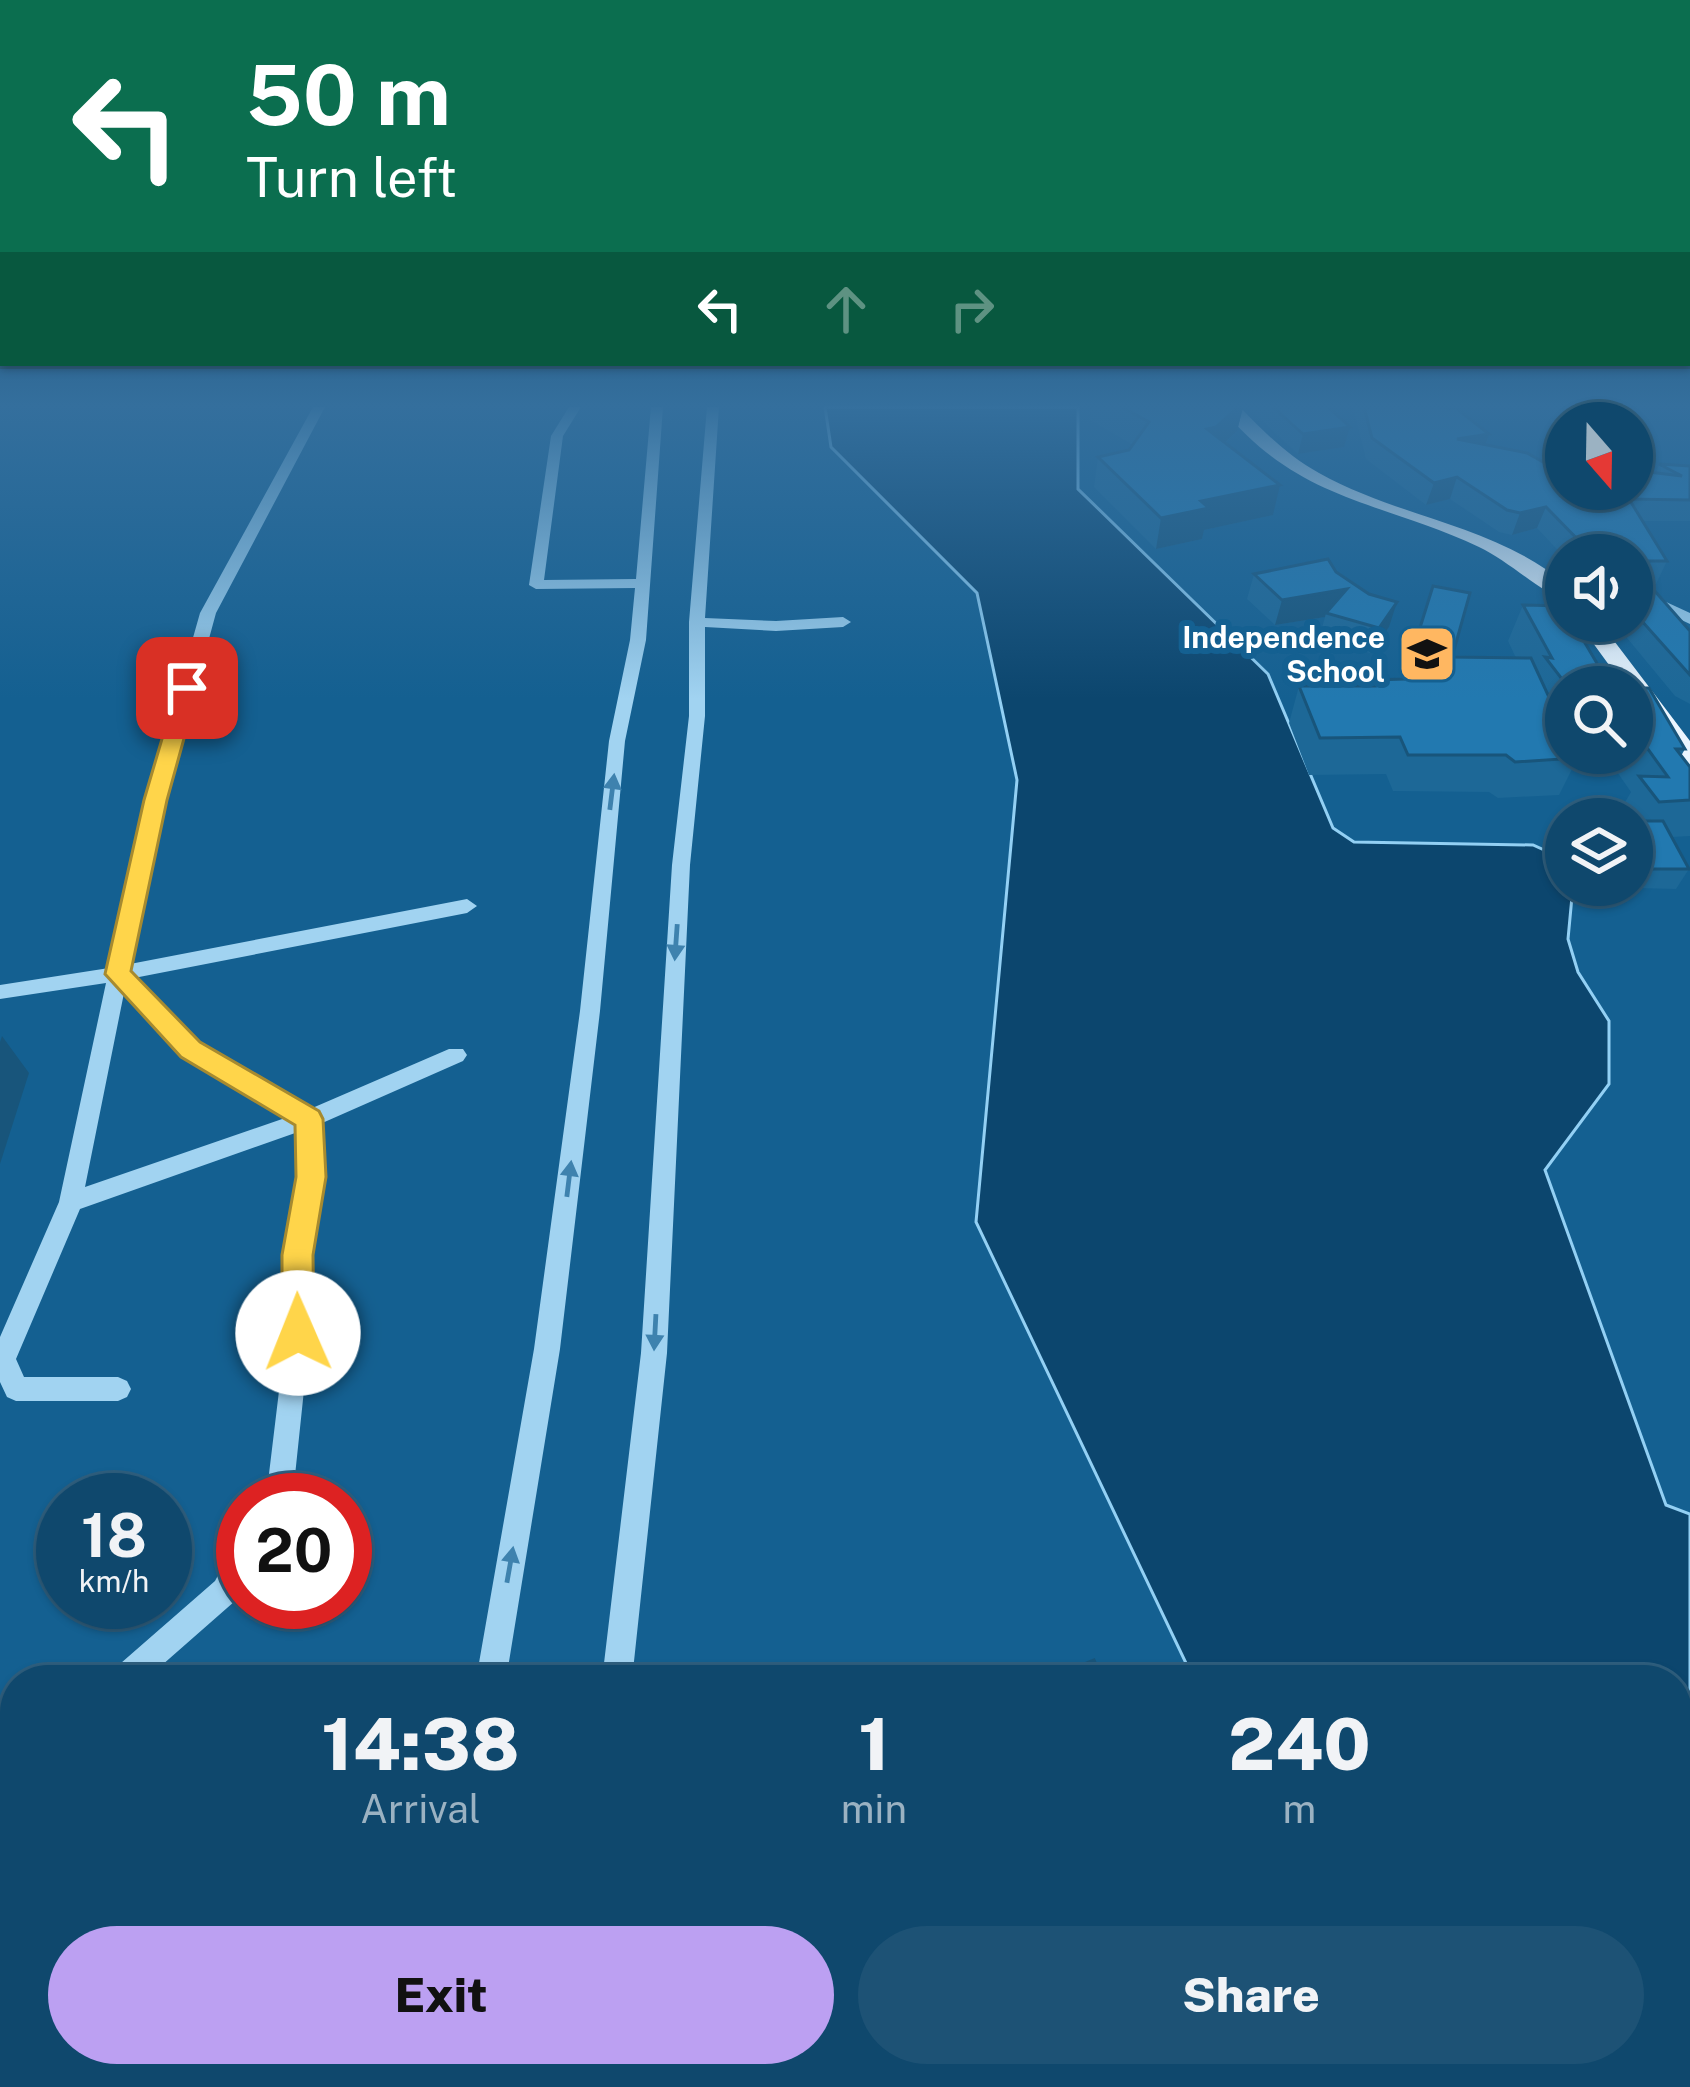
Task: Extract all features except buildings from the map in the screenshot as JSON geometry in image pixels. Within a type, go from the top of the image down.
[{"type":"main road","points":[[1384,504],[1488,542],[1545,581]]},
{"type":"main road","points":[[1604,642],[1690,758]]},
{"type":"street","points":[[118,1389],[16,1389],[3,1359],[71,1202],[156,800],[208,613],[267,504]]},
{"type":"street","points":[[547,504],[536,585],[644,583]]},
{"type":"street","points":[[493,1665],[547,1349],[590,1011],[617,741],[644,583],[650,504]]},
{"type":"street","points":[[619,1665],[654,1353],[681,865],[697,716],[697,622],[706,504]]},
{"type":"street","points":[[1653,603],[1690,619]]},
{"type":"street","points":[[697,622],[776,626],[843,622]]},
{"type":"street","points":[[0,992],[118,974],[467,906]]},
{"type":"street","points":[[118,974],[190,1050],[309,1119]]},
{"type":"street","points":[[71,1202],[309,1119],[456,1055]]},
{"type":"street","points":[[282,1473],[298,1333],[297,1255],[311,1177],[309,1119]]},
{"type":"street","points":[[140,1665],[216,1600]]},
{"type":"water","points":[[888,504],[1094,504],[1268,674],[1333,828],[1354,842],[1533,845],[1545,850],[1545,906],[1571,906],[1568,939],[1578,972],[1609,1021],[1609,1084],[1545,1170],[1666,1505],[1690,1514],[1690,1665],[1187,1665],[976,1222],[1017,780],[977,593]]},
{"type":"place","name":"Independence School","points":[[1427,654]]},
{"type":"route","points":[[187,688],[156,800],[118,974],[190,1050],[309,1119],[311,1177],[297,1255],[298,1333]]}]
